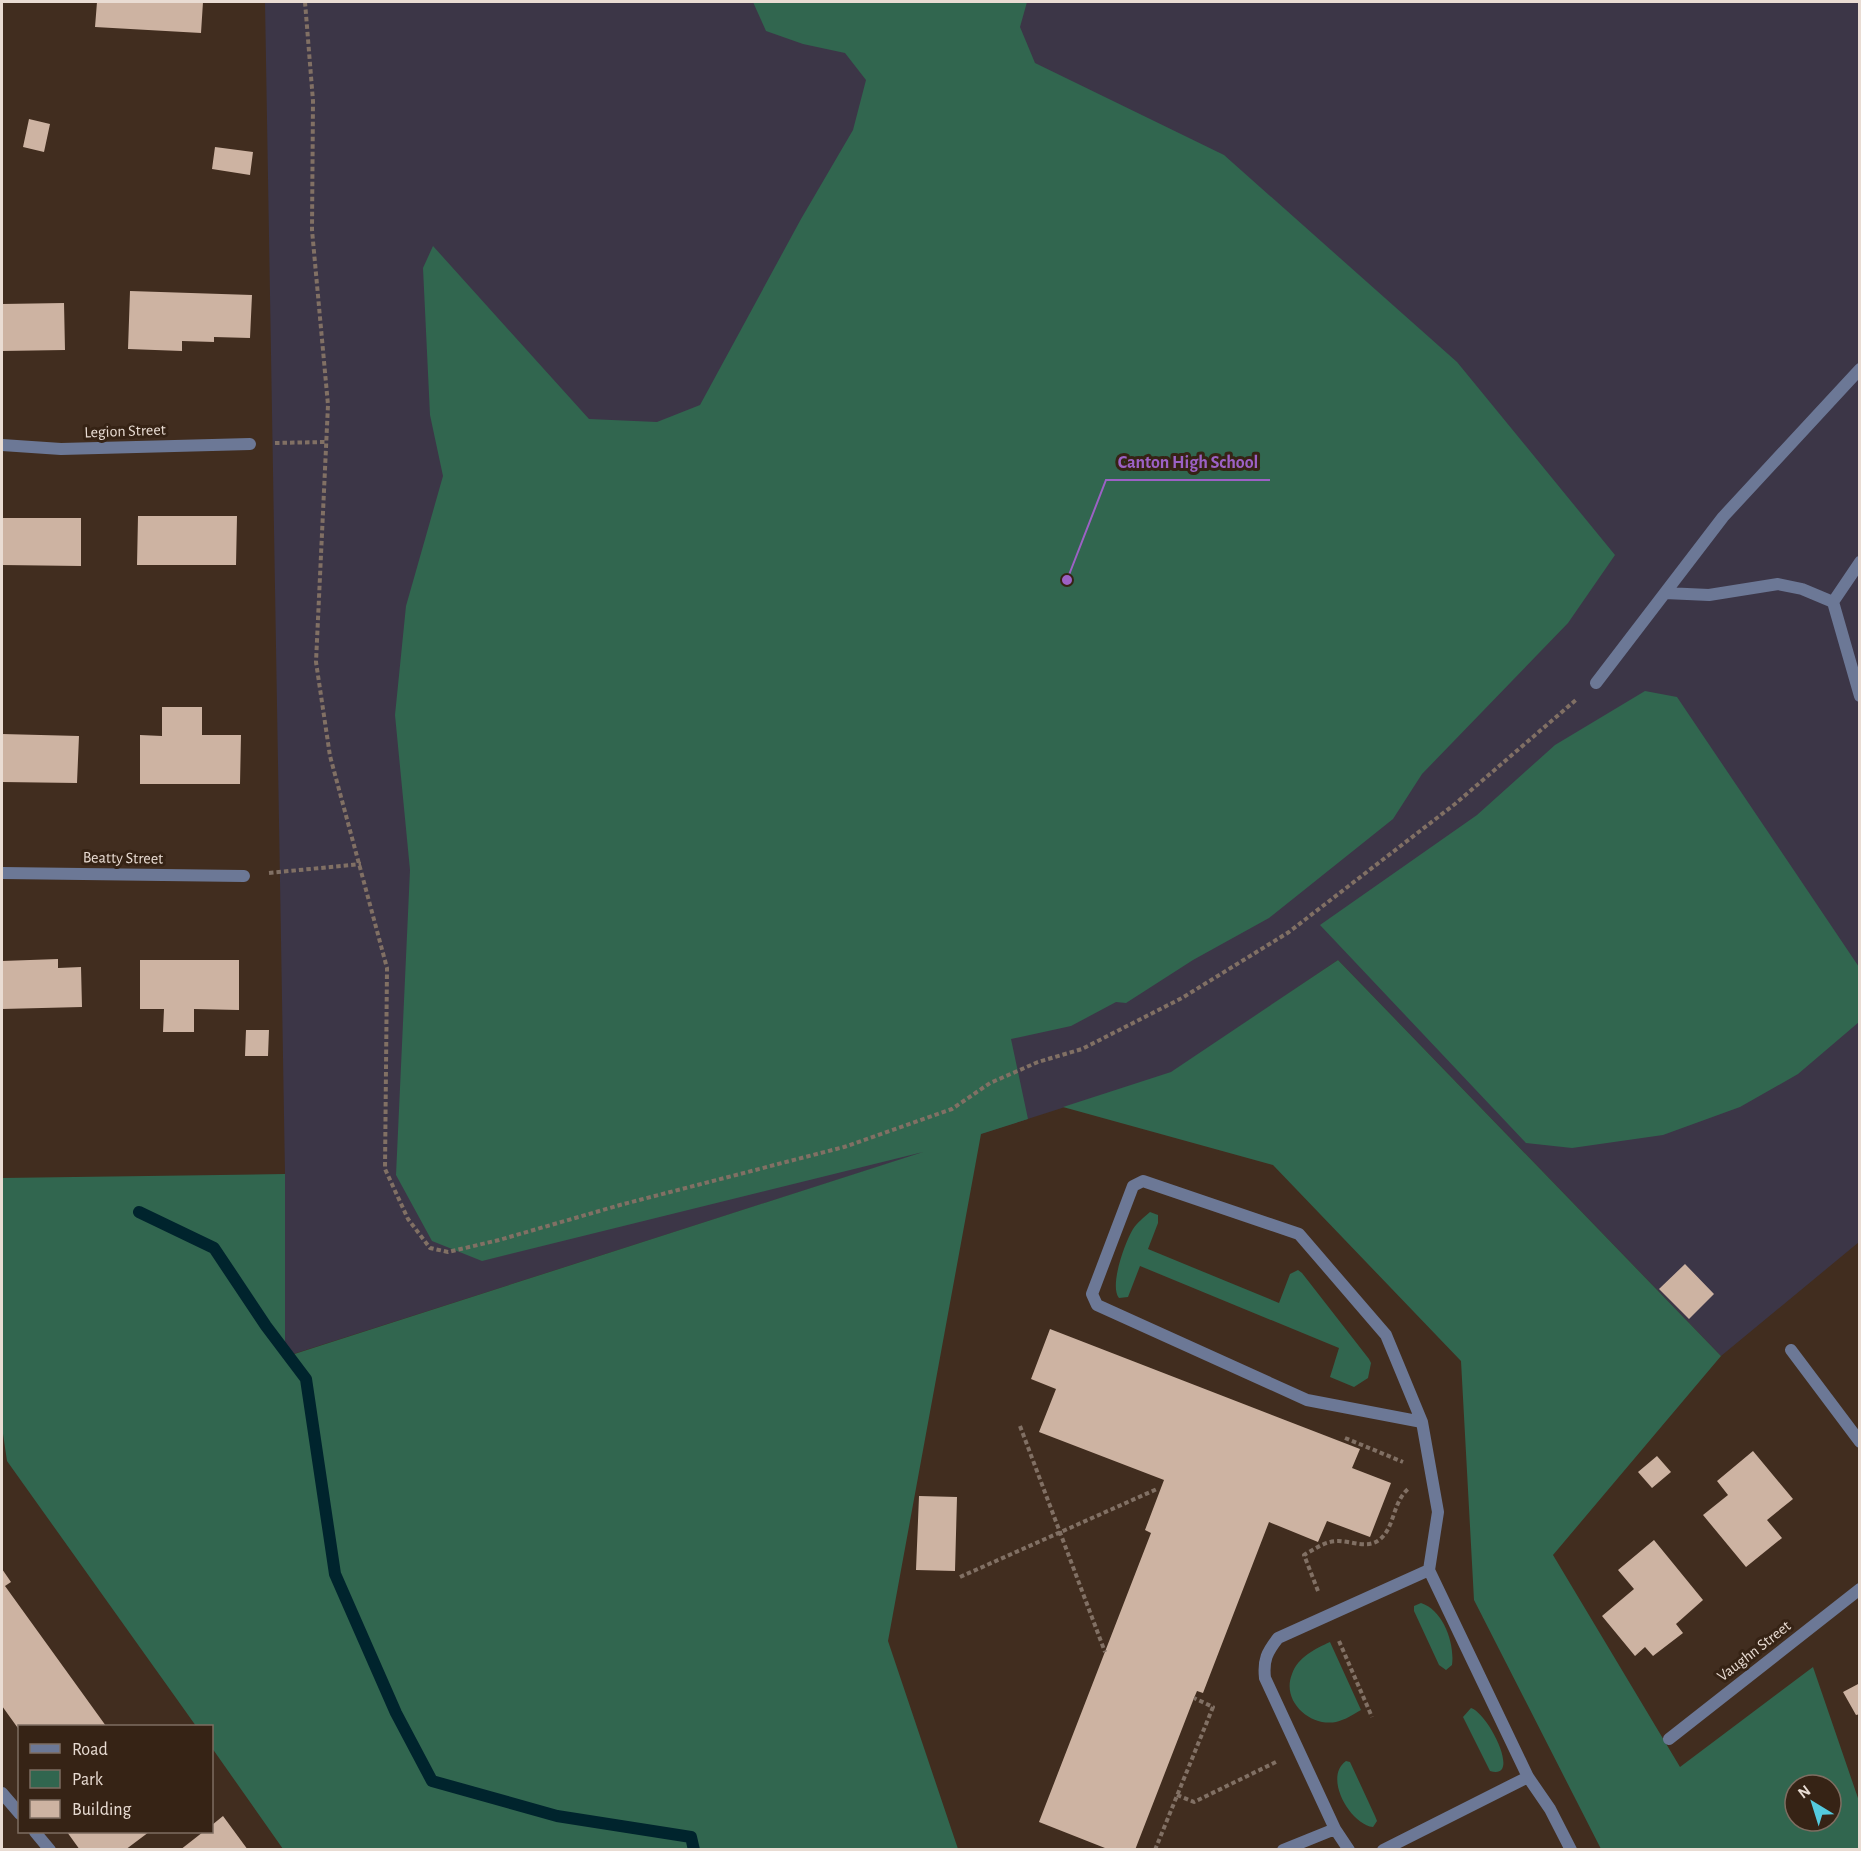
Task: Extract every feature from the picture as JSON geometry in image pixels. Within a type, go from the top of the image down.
[{"type":"street","points":[[1596,683],[1723,517],[1860,369]]},
{"type":"street","name":"Legion Street","points":[[2,445],[61,449],[250,444]]},
{"type":"street","points":[[1833,602],[1860,562]]},
{"type":"street","points":[[1665,593],[1709,595],[1779,584],[1802,589],[1833,602]]},
{"type":"street","points":[[1833,602],[1860,696]]},
{"type":"street","name":"Beatty Street","points":[[2,873],[244,876]]},
{"type":"street","points":[[1422,1422],[1307,1400],[1097,1305],[1092,1294],[1133,1186],[1143,1181],[1293,1231],[1304,1238],[1386,1335],[1422,1422],[1438,1512],[1430,1570],[1528,1777],[1550,1809],[1571,1850]]},
{"type":"street","points":[[1791,1350],[1860,1442]]},
{"type":"street","points":[[1349,1850],[1335,1829],[1265,1678],[1263,1666],[1267,1651],[1278,1638],[1430,1570]]},
{"type":"street","name":"Vaughn Street","points":[[1669,1739],[1860,1589]]},
{"type":"street","points":[[1383,1850],[1528,1777]]},
{"type":"street","points":[[2,1793],[18,1812]]},
{"type":"street","points":[[1283,1850],[1335,1829]]},
{"type":"street","points":[[36,1833],[50,1850]]},
{"type":"path","points":[[305,2],[313,101],[312,230],[328,405],[316,662],[330,756],[361,864],[387,968],[386,1169],[408,1219],[430,1248],[448,1252],[844,1147],[952,1109],[990,1083],[1038,1062],[1082,1049],[1182,998],[1289,932],[1455,804],[1596,683]]},
{"type":"path","points":[[250,444],[326,442]]},
{"type":"path","points":[[244,876],[361,864]]},
{"type":"path","points":[[1020,1426],[1105,1652]]},
{"type":"path","points":[[1345,1438],[1388,1454],[1410,1469]]},
{"type":"path","points":[[1329,1588],[1319,1592],[1304,1555],[1322,1545],[1337,1541],[1371,1544],[1377,1541],[1388,1532],[1400,1497],[1411,1486]]},
{"type":"path","points":[[960,1577],[1061,1534],[1157,1489]]},
{"type":"path","points":[[1337,1637],[1372,1717]]},
{"type":"path","points":[[1155,1850],[1213,1707],[1194,1698]]},
{"type":"path","points":[[1177,1795],[1194,1802],[1299,1751]]},
{"type":"shaded area","points":[[265,2],[1859,2],[1859,1242],[1721,1356],[1338,960],[1171,1073],[284,1357],[285,1174]]},
{"type":"green space","points":[[753,2],[1027,2],[1020,27],[1035,63],[1224,155],[1457,362],[1615,555],[1568,623],[1422,774],[1393,819],[1269,918],[1193,960],[1126,1003],[1116,1002],[1071,1026],[1011,1039],[1028,1119],[981,1134],[888,1641],[958,1849],[283,1849],[213,1749],[213,1725],[195,1725],[7,1461],[2,1427],[2,1178],[285,1174],[285,1357],[923,1152],[482,1261],[432,1241],[396,1175],[410,870],[395,715],[406,606],[443,476],[430,415],[423,268],[433,246],[589,419],[657,422],[700,405],[801,219],[853,130],[866,80],[845,53],[803,44],[766,31]]},
{"type":"green space","points":[[1645,691],[1677,697],[1859,967],[1859,1022],[1798,1074],[1740,1107],[1663,1135],[1572,1148],[1526,1143],[1320,925],[1477,815],[1555,745]]},
{"type":"green space","points":[[1338,960],[1721,1356],[1553,1555],[1680,1767],[1813,1667],[1859,1801],[1859,1849],[1601,1849],[1474,1600],[1461,1361],[1273,1165],[1063,1107],[1171,1072]]},
{"type":"green space","points":[[1150,1212],[1158,1215],[1158,1223],[1148,1249],[1279,1303],[1290,1274],[1298,1270],[1302,1273],[1369,1359],[1371,1363],[1368,1378],[1354,1387],[1330,1377],[1339,1348],[1140,1266],[1128,1297],[1119,1298],[1116,1284],[1122,1253],[1133,1229]]},
{"type":"green space","points":[[1421,1603],[1436,1613],[1446,1628],[1452,1647],[1452,1665],[1446,1670],[1439,1665],[1414,1611],[1414,1606]]},
{"type":"green space","points":[[1330,1642],[1361,1710],[1336,1722],[1317,1720],[1300,1710],[1294,1702],[1290,1684],[1298,1663],[1313,1651]]},
{"type":"green space","points":[[1471,1708],[1486,1722],[1499,1746],[1503,1766],[1499,1771],[1490,1771],[1463,1717]]},
{"type":"green space","points":[[1346,1761],[1350,1762],[1375,1816],[1377,1821],[1373,1827],[1356,1818],[1342,1799],[1337,1778],[1340,1768]]},
{"type":"building","points":[[97,2],[203,2],[201,33],[95,27]]},
{"type":"building","points":[[29,119],[50,124],[44,152],[23,147]]},
{"type":"building","points":[[215,147],[253,152],[250,175],[212,169]]},
{"type":"building","points":[[130,291],[252,295],[250,338],[214,337],[214,342],[182,341],[182,351],[128,349]]},
{"type":"building","points":[[64,303],[65,350],[2,351],[2,304]]},
{"type":"building","points":[[138,516],[237,516],[236,565],[137,565]]},
{"type":"building","points":[[2,518],[81,518],[81,566],[2,565]]},
{"type":"building","points":[[162,707],[202,707],[202,735],[241,735],[240,784],[140,784],[140,735],[162,736]]},
{"type":"building","points":[[2,734],[79,736],[77,783],[2,782]]},
{"type":"building","points":[[58,959],[58,968],[81,967],[82,1007],[2,1009],[2,961]]},
{"type":"building","points":[[140,960],[239,960],[239,1010],[194,1009],[194,1032],[163,1032],[164,1009],[140,1009]]},
{"type":"building","points":[[246,1030],[269,1030],[268,1056],[245,1056]]},
{"type":"building","points":[[1685,1264],[1714,1294],[1689,1319],[1659,1289]]},
{"type":"building","points":[[1050,1329],[1360,1449],[1352,1468],[1391,1483],[1370,1537],[1327,1521],[1318,1542],[1269,1522],[1203,1693],[1197,1691],[1135,1850],[1110,1850],[1039,1822],[1151,1533],[1145,1530],[1164,1480],[1039,1432],[1056,1389],[1031,1379]]},
{"type":"building","points":[[1753,1451],[1793,1499],[1767,1520],[1782,1538],[1746,1567],[1703,1515],[1728,1495],[1717,1481]]},
{"type":"building","points":[[1657,1456],[1671,1472],[1652,1488],[1638,1472]]},
{"type":"building","points":[[919,1496],[957,1497],[955,1571],[916,1570]]},
{"type":"building","points":[[1654,1540],[1703,1600],[1676,1624],[1683,1633],[1653,1656],[1645,1647],[1635,1656],[1602,1616],[1634,1589],[1618,1570]]},
{"type":"building","points":[[2,1569],[11,1582],[5,1586],[105,1725],[18,1725],[18,1728],[2,1706]]},
{"type":"building","points":[[1860,1683],[1860,1714],[1856,1715],[1843,1692]]},
{"type":"building","points":[[223,1816],[248,1850],[180,1850],[202,1833],[213,1833],[213,1824]]},
{"type":"building","points":[[68,1833],[148,1833],[125,1850],[80,1850]]},
{"type":"waterway","points":[[139,1212],[214,1248],[266,1326],[306,1379],[335,1574],[396,1713],[432,1781],[557,1816],[691,1837],[694,1850]]},
{"type":"place","name":"Canton High School","points":[[1067,580]]}]
